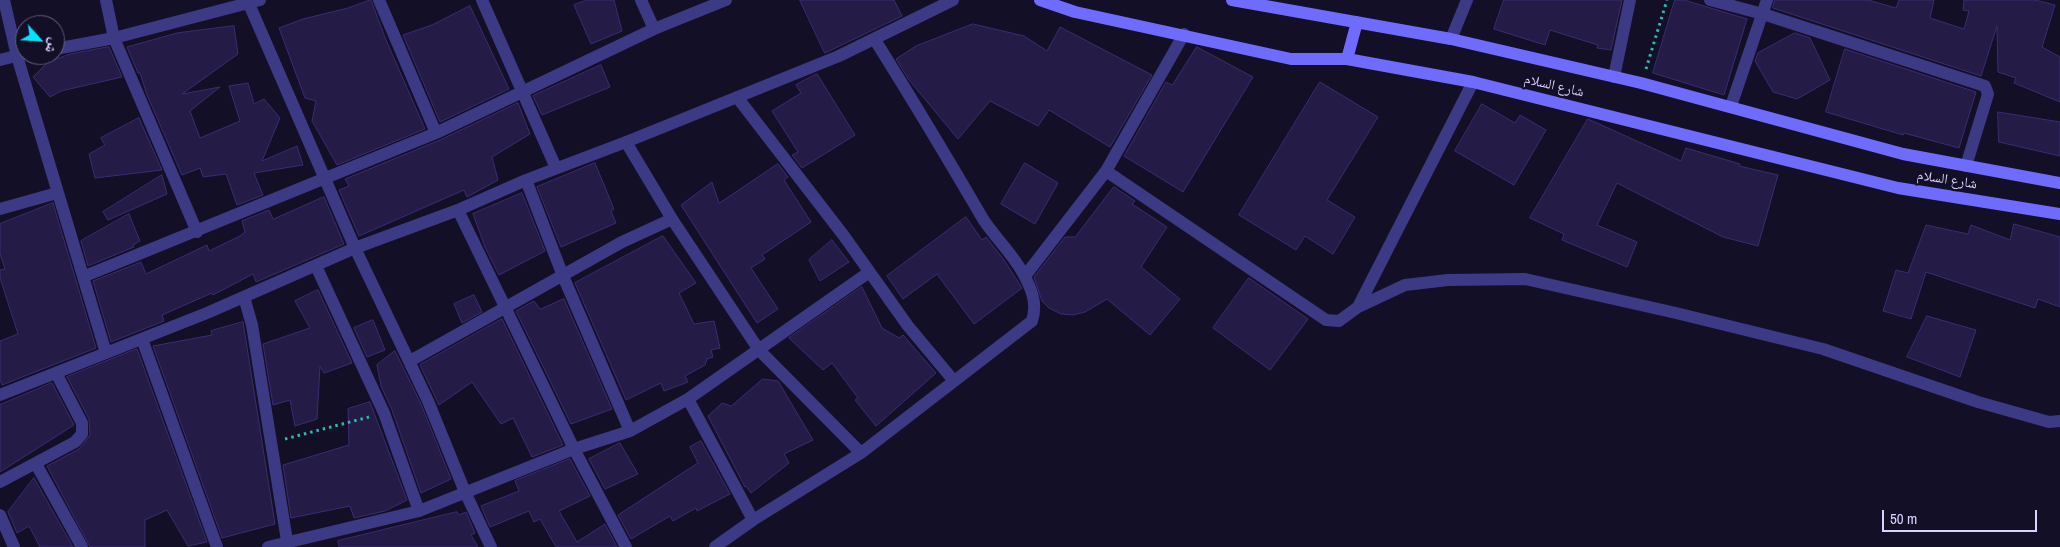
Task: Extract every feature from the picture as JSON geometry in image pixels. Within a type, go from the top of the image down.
[{"type":"street","points":[[4,0],[15,36]]},
{"type":"street","points":[[106,0],[114,38],[197,232]]},
{"type":"street","points":[[379,0],[436,133]]},
{"type":"street","points":[[482,0],[524,91],[556,168]]},
{"type":"street","points":[[641,0],[654,29]]},
{"type":"street","points":[[84,276],[197,232],[324,177],[436,133],[654,29],[726,0]]},
{"type":"street","points":[[1,391],[56,373],[142,339],[355,248],[458,210],[526,180],[737,97],[875,40],[953,0]]},
{"type":"street","name":"شارع السلام","points":[[1040,0],[1075,12],[1184,34],[1290,59],[1346,59],[1473,82],[1898,188],[2060,214]]},
{"type":"street","name":"شارع السلام","points":[[1232,0],[1451,40],[1641,83],[1903,154],[2060,183]]},
{"type":"street","points":[[1451,40],[1467,0]]},
{"type":"street","points":[[1614,77],[1630,0]]},
{"type":"street","points":[[1710,0],[1763,14],[1985,86],[1988,94],[1966,166]]},
{"type":"street","points":[[1731,106],[1767,0]]},
{"type":"street","points":[[65,47],[114,38],[255,2],[324,177],[355,248],[410,361],[465,492],[491,547]]},
{"type":"street","points":[[1346,59],[1357,22]]},
{"type":"street","points":[[1025,276],[1106,171],[1184,34]]},
{"type":"street","points":[[715,547],[753,520],[861,453],[1032,321],[1035,300],[1025,276],[985,221],[875,40]]},
{"type":"street","points":[[0,60],[15,56]]},
{"type":"street","points":[[24,65],[57,193],[84,276],[106,353]]},
{"type":"street","points":[[1358,307],[1473,82]]},
{"type":"street","points":[[737,97],[844,236],[868,273],[954,381]]},
{"type":"street","points":[[626,142],[672,219],[759,350],[861,453]]},
{"type":"street","points":[[1106,171],[1326,320],[1339,321],[1358,307],[1405,285],[1448,280],[1525,279],[1823,349],[1978,402],[2049,422],[2060,421]]},
{"type":"street","points":[[526,180],[563,276],[630,431]]},
{"type":"street","points":[[2,204],[57,193]]},
{"type":"street","points":[[458,210],[574,449],[626,547]]},
{"type":"street","points":[[410,361],[622,242],[672,219]]},
{"type":"street","points":[[316,266],[384,413],[419,511]]},
{"type":"street","points":[[268,547],[288,545],[419,511],[574,449],[630,431],[688,398],[868,273]]},
{"type":"street","points":[[244,297],[252,325],[288,545]]},
{"type":"street","points":[[142,339],[217,547]]},
{"type":"street","points":[[0,482],[75,442],[82,434],[82,422],[56,373]]},
{"type":"street","points":[[688,398],[753,520]]},
{"type":"street","points":[[36,464],[82,547]]},
{"type":"street","points":[[0,515],[14,547]]},
{"type":"path","points":[[1641,83],[1667,0]]},
{"type":"path","points":[[272,442],[384,413]]},
{"type":"building","points":[[371,0],[386,40],[425,129],[337,165],[312,121],[316,101],[305,98],[279,28],[303,19],[348,8]]},
{"type":"building","points":[[587,0],[614,0],[622,31],[591,44],[574,5]]},
{"type":"building","points":[[800,0],[894,0],[902,16],[825,53]]},
{"type":"building","points":[[1504,0],[1622,0],[1611,50],[1597,48],[1598,45],[1550,30],[1545,45],[1494,29]]},
{"type":"building","points":[[1675,0],[1684,0],[1747,19],[1724,95],[1653,73]]},
{"type":"building","points":[[1775,0],[1868,0],[1896,8],[1899,0],[1934,0],[1930,18],[1964,29],[1969,11],[1963,10],[1964,0],[2035,0],[2055,5],[2042,47],[2060,57],[2060,102],[2014,83],[2016,78],[1998,72],[1997,26],[1981,76],[1773,8]]},
{"type":"building","points":[[470,6],[509,89],[440,122],[403,35],[432,25]]},
{"type":"building","points":[[973,24],[1024,36],[1047,51],[1060,27],[1152,75],[1110,147],[1049,110],[1038,126],[990,101],[958,139],[909,80],[896,59],[916,46]]},
{"type":"building","points":[[234,26],[238,54],[182,94],[220,87],[190,111],[200,138],[240,121],[229,86],[248,83],[254,104],[264,99],[280,118],[262,161],[297,146],[303,165],[254,173],[263,195],[237,205],[226,174],[203,177],[200,168],[182,175],[147,95],[140,73],[138,73],[127,47],[177,33]]},
{"type":"building","points":[[1795,33],[1810,38],[1830,80],[1797,99],[1773,92],[1755,61],[1758,53]]},
{"type":"building","points":[[109,47],[122,77],[61,91],[50,97],[33,77],[45,65],[65,65],[65,56]]},
{"type":"building","points":[[1197,47],[1253,77],[1183,192],[1124,156],[1166,82],[1172,85]]},
{"type":"building","points":[[1845,49],[1976,92],[1959,148],[1904,133],[1903,135],[1826,112]]},
{"type":"building","points":[[601,65],[610,87],[542,115],[533,96]]},
{"type":"building","points":[[817,74],[855,135],[802,168],[792,155],[798,152],[772,111],[801,93],[796,85]]},
{"type":"building","points":[[1320,82],[1378,117],[1327,200],[1355,217],[1333,254],[1305,236],[1296,250],[1239,215]]},
{"type":"building","points":[[518,103],[530,134],[492,157],[498,180],[467,197],[464,190],[359,236],[339,190],[349,186],[345,179],[440,140]]},
{"type":"building","points":[[1482,104],[1515,123],[1520,115],[1546,130],[1514,185],[1455,151]]},
{"type":"building","points":[[1998,112],[2060,122],[2060,156],[1999,142]]},
{"type":"building","points":[[139,118],[162,170],[95,178],[89,154],[105,145],[101,138]]},
{"type":"building","points":[[1588,119],[1681,161],[1686,148],[1740,164],[1739,166],[1778,175],[1758,246],[1723,237],[1617,183],[1597,225],[1637,242],[1627,267],[1562,240],[1564,234],[1530,218]]},
{"type":"building","points":[[595,163],[614,209],[611,211],[616,223],[561,247],[537,187]]},
{"type":"building","points":[[1025,163],[1058,183],[1035,224],[1001,204]]},
{"type":"building","points":[[778,164],[788,177],[784,180],[811,222],[762,255],[765,259],[751,268],[778,309],[757,323],[681,205],[712,182],[719,203]]},
{"type":"building","points":[[162,175],[167,194],[108,220],[103,212]]},
{"type":"building","points":[[1114,187],[1135,201],[1132,204],[1167,227],[1141,267],[1180,299],[1150,335],[1107,299],[1085,312],[1073,315],[1061,314],[1049,308],[1042,301],[1034,277],[1065,237],[1075,237]]},
{"type":"building","points":[[522,193],[545,251],[499,275],[485,247],[473,214]]},
{"type":"building","points":[[324,197],[344,244],[256,282],[253,274],[213,295],[212,293],[162,315],[164,321],[111,342],[93,281],[141,262],[146,274],[207,245],[209,251],[240,236],[245,232],[242,221],[269,210],[273,219]]},
{"type":"building","points":[[53,203],[96,348],[2,385],[0,379],[0,341],[18,334],[0,278],[0,270],[5,269],[0,254],[0,224]]},
{"type":"building","points":[[129,214],[140,241],[133,245],[134,247],[88,266],[81,241]]},
{"type":"building","points":[[966,217],[982,240],[986,237],[1022,288],[974,324],[937,274],[903,299],[887,276]]},
{"type":"building","points":[[2014,224],[2060,237],[2060,307],[2038,299],[2035,308],[1926,272],[1911,319],[1883,311],[1896,270],[1908,273],[1926,225],[1968,234],[1971,225],[2010,240]]},
{"type":"building","points":[[663,236],[696,283],[679,293],[694,324],[714,321],[720,348],[711,350],[713,357],[707,359],[705,365],[685,376],[688,382],[664,391],[661,383],[626,400],[575,283]]},
{"type":"building","points":[[832,240],[849,262],[820,281],[809,260]]},
{"type":"building","points":[[1249,278],[1308,319],[1270,370],[1213,328]]},
{"type":"building","points":[[862,287],[882,328],[899,338],[903,335],[936,373],[876,426],[855,400],[858,398],[832,363],[823,370],[789,338]]},
{"type":"building","points":[[318,290],[352,363],[324,373],[320,366],[317,419],[295,426],[290,400],[273,405],[263,344],[310,328],[295,301]]},
{"type":"building","points":[[474,295],[482,312],[462,323],[454,304]]},
{"type":"building","points":[[564,299],[612,409],[571,424],[516,311],[534,301],[540,309]]},
{"type":"building","points":[[1927,316],[1976,330],[1960,377],[1907,357]]},
{"type":"building","points":[[502,319],[563,445],[532,457],[513,418],[501,424],[472,382],[439,405],[420,365]]},
{"type":"building","points":[[373,320],[385,350],[367,357],[354,328]]},
{"type":"building","points":[[243,322],[275,524],[222,538],[153,346],[212,335],[211,331]]},
{"type":"building","points":[[137,349],[207,542],[188,546],[167,510],[145,520],[145,547],[90,547],[47,466],[79,449],[90,435],[89,419],[67,377]]},
{"type":"building","points":[[395,351],[421,404],[451,479],[421,493],[392,410],[381,386],[377,365]]},
{"type":"building","points":[[763,379],[778,381],[813,440],[784,454],[789,463],[751,493],[745,487],[708,416],[722,403],[731,406]]},
{"type":"building","points":[[52,383],[74,425],[0,472],[0,405]]},
{"type":"building","points":[[370,402],[407,500],[385,511],[354,518],[350,506],[291,518],[283,465],[349,445],[348,409]]},
{"type":"building","points":[[701,441],[730,494],[697,511],[696,508],[673,521],[670,516],[631,539],[618,515],[698,463],[690,447]]},
{"type":"building","points":[[620,443],[638,474],[605,489],[589,459]]},
{"type":"building","points":[[570,459],[590,496],[559,511],[577,542],[605,524],[617,547],[556,547],[540,519],[534,522],[529,511],[490,527],[481,506],[519,491],[515,481]]},
{"type":"building","points":[[34,478],[73,547],[40,547],[29,526],[17,533],[8,512]]},
{"type":"building","points":[[457,512],[459,515],[466,512],[475,533],[471,535],[478,547],[339,547],[338,541]]}]
